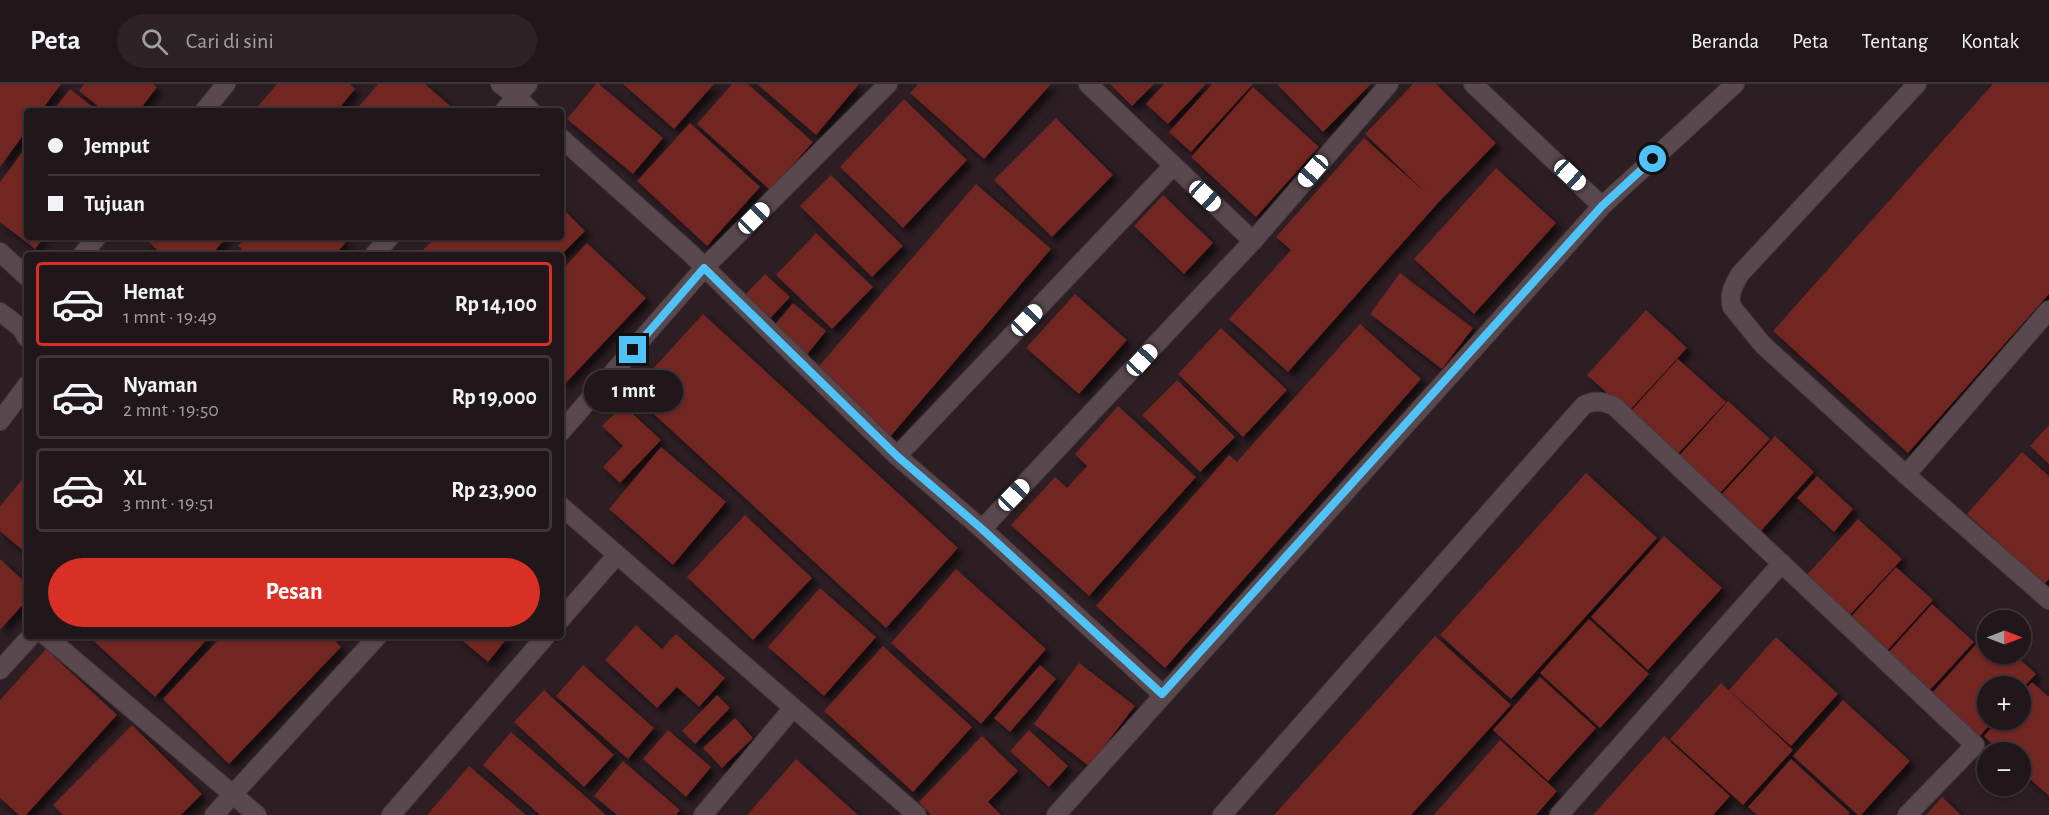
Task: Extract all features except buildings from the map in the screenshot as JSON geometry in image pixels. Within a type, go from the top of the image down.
[{"type":"street","points":[[206,108],[226,84]]},
{"type":"street","points":[[500,84],[522,90]]},
{"type":"street","points":[[564,429],[704,268],[888,84]]},
{"type":"street","points":[[1088,84],[1253,242]]},
{"type":"street","points":[[982,529],[1253,242],[1389,84]]},
{"type":"street","points":[[1473,84],[1602,206]]},
{"type":"street","points":[[1056,815],[1162,694],[1602,206],[1735,84]]},
{"type":"street","points":[[1917,84],[1740,274],[1731,291],[1730,301],[1732,307],[1763,345],[1906,475],[2049,600]]},
{"type":"street","points":[[507,108],[522,90]]},
{"type":"street","points":[[522,90],[530,108]]},
{"type":"street","points":[[564,141],[704,268],[897,456],[982,529],[1162,694]]},
{"type":"street","points":[[897,456],[1173,166]]},
{"type":"street","points":[[84,252],[94,240]]},
{"type":"street","points":[[377,252],[387,240]]},
{"type":"street","points":[[0,252],[24,274]]},
{"type":"street","points":[[1906,475],[2049,310]]},
{"type":"street","points":[[0,312],[24,333]]},
{"type":"street","points":[[0,421],[24,389]]},
{"type":"street","points":[[1221,815],[1584,405],[1593,401],[1603,401],[1614,406],[1975,745],[1907,815]]},
{"type":"street","points":[[564,509],[917,815]]},
{"type":"street","points":[[564,616],[616,556]]},
{"type":"street","points":[[1559,815],[1782,563]]},
{"type":"street","points":[[0,670],[28,639]]},
{"type":"street","points":[[50,639],[257,815]]},
{"type":"street","points":[[214,815],[375,639]]},
{"type":"street","points":[[390,815],[543,639]]},
{"type":"street","points":[[702,815],[793,708]]},
{"type":"route","points":[[633,350],[704,268],[897,456],[982,529],[1162,694],[1602,206],[1653,159]]}]
